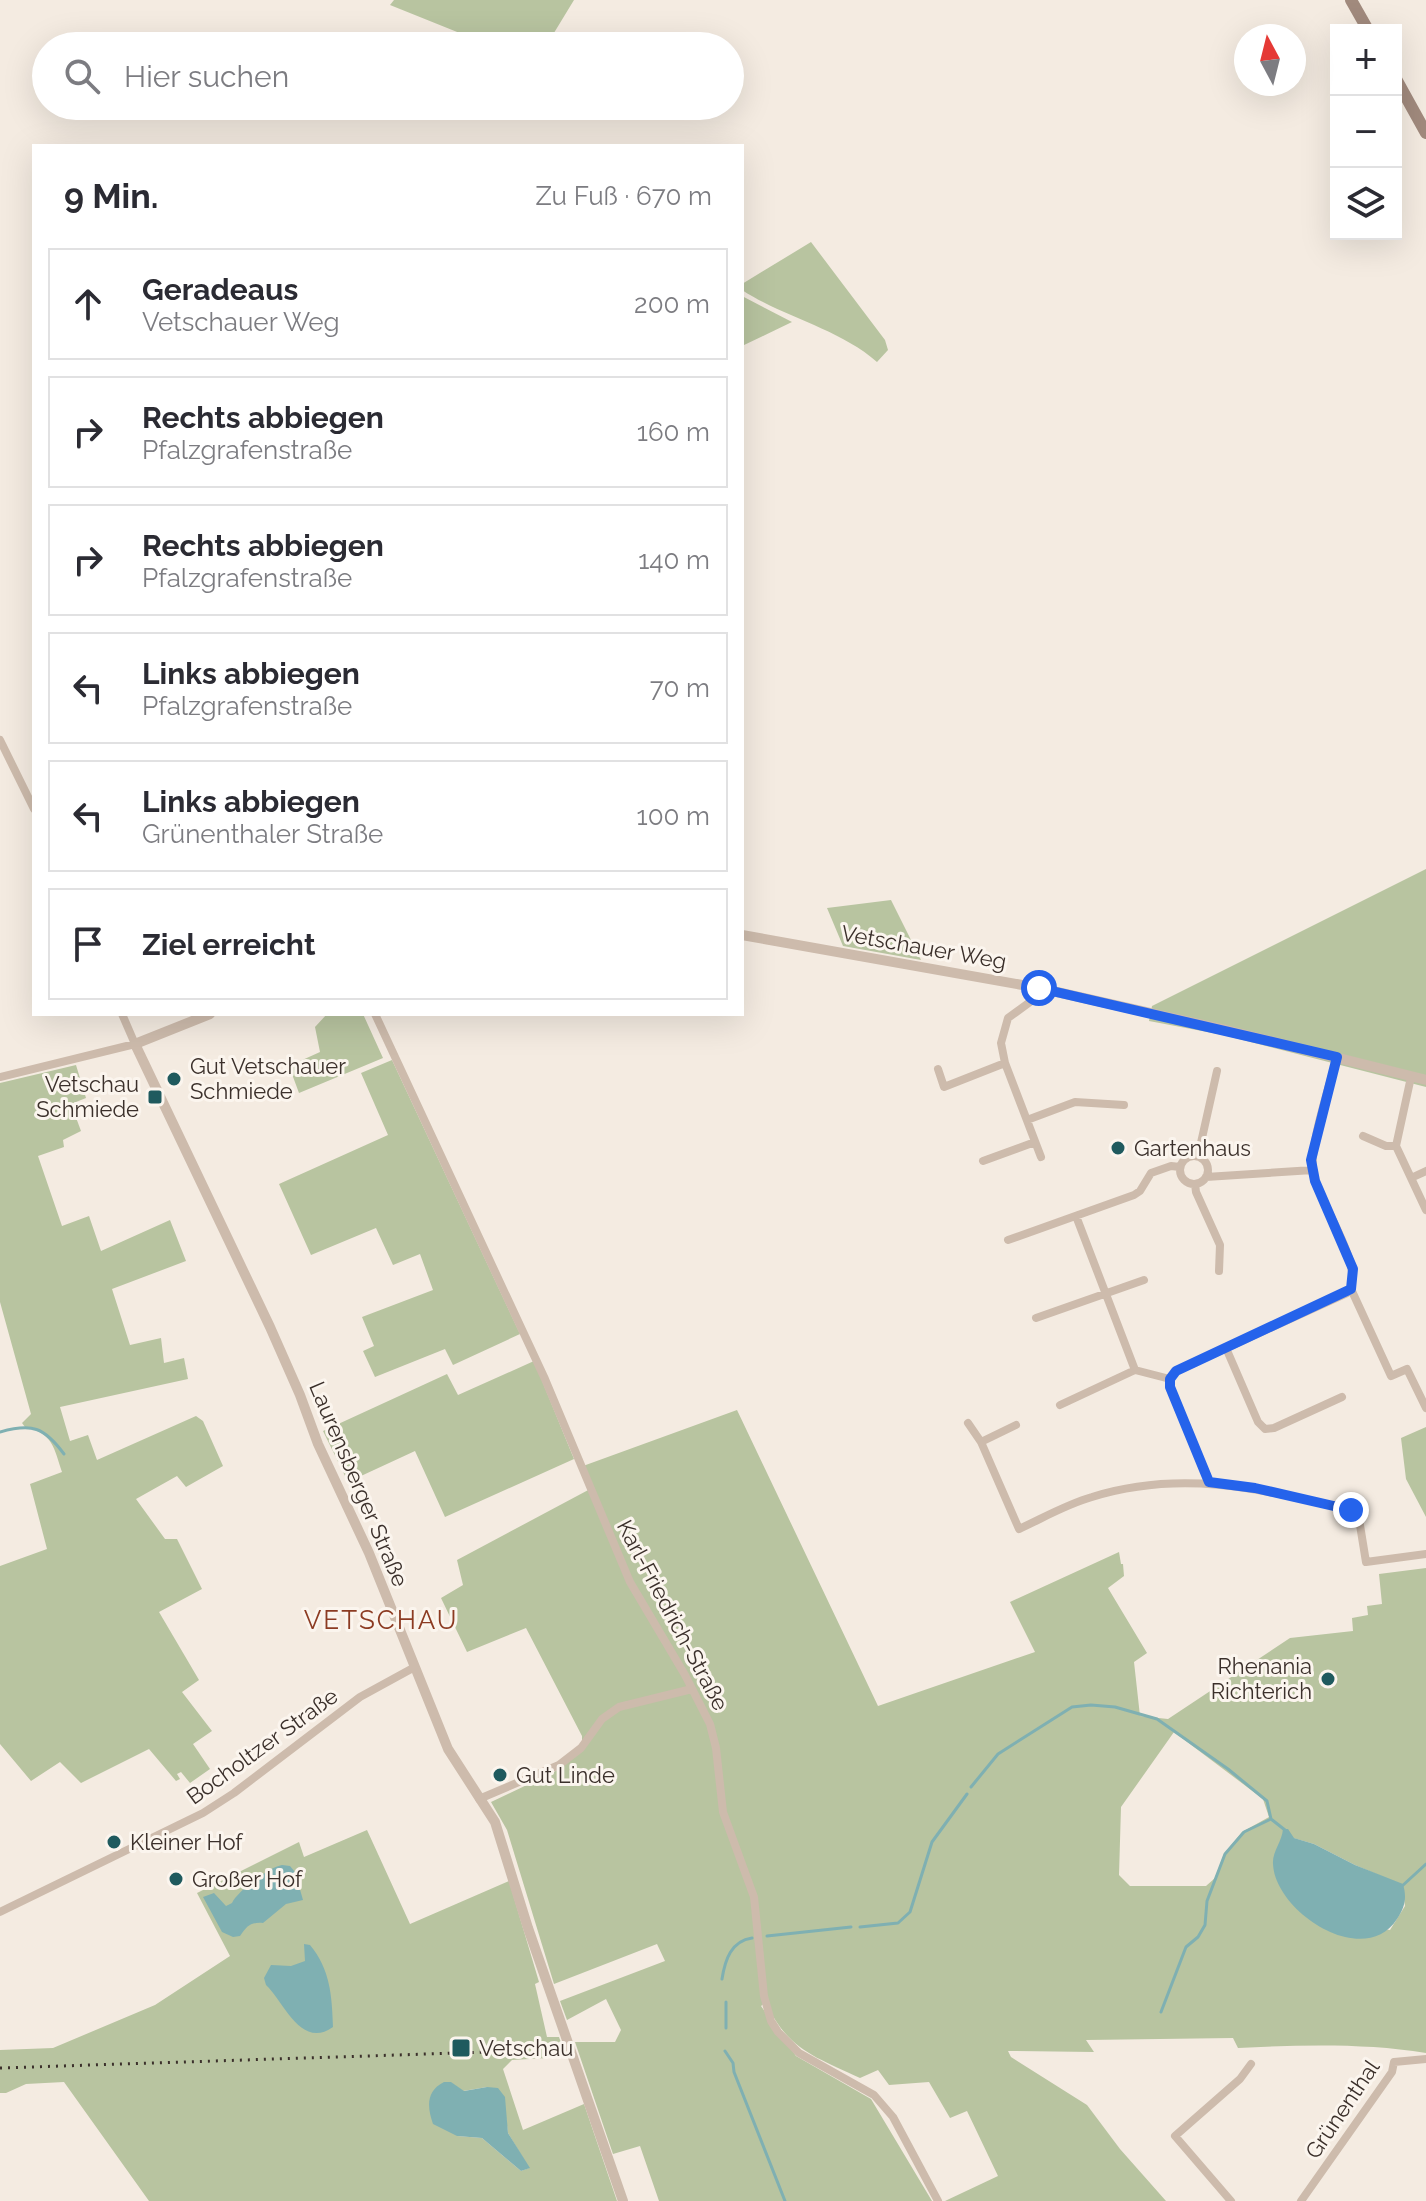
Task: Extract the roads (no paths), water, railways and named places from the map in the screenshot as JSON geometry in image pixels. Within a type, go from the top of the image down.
[{"type":"main road","points":[[1351,0],[1365,24]]},
{"type":"main road","points":[[1402,90],[1426,133]]},
{"type":"street","points":[[0,740],[32,805]]},
{"type":"street","name":"Vetschauer Weg","points":[[744,935],[1039,988],[1426,1080]]},
{"type":"street","points":[[1039,988],[1030,1002],[1008,1018],[1001,1043],[1005,1063],[1041,1157]]},
{"type":"street","name":"Laurensberger Straße","points":[[123,1016],[270,1327],[337,1487],[369,1553],[448,1749],[495,1822],[548,1988],[623,2201]]},
{"type":"street","points":[[0,1077],[135,1044],[205,1016]]},
{"type":"street","name":"Karl-Friedrich-Straße","points":[[376,1016],[545,1379],[630,1582],[710,1724],[716,1748],[723,1812],[754,1897],[764,1996],[771,2021],[799,2053],[874,2095],[893,2117],[938,2201]]},
{"type":"street","points":[[1337,1057],[1311,1160],[1315,1181],[1353,1269],[1351,1289],[1391,1376],[1407,1369],[1426,1408]]},
{"type":"street","points":[[938,1069],[944,1087],[1005,1063]]},
{"type":"street","points":[[1198,1156],[1217,1071]]},
{"type":"street","points":[[1411,1077],[1396,1146],[1426,1210]]},
{"type":"street","points":[[1027,1120],[1075,1102],[1124,1105]]},
{"type":"street","points":[[1363,1136],[1386,1146],[1396,1146]]},
{"type":"street","points":[[983,1161],[1035,1142]]},
{"type":"street","points":[[1198,1156],[1207,1165],[1206,1177]]},
{"type":"street","points":[[1180,1167],[1187,1158],[1198,1156]]},
{"type":"street","points":[[1008,1240],[1134,1195],[1151,1173],[1171,1166],[1180,1167]]},
{"type":"street","points":[[1180,1167],[1184,1180],[1195,1184]]},
{"type":"street","points":[[1195,1184],[1206,1177],[1313,1170]]},
{"type":"street","points":[[1411,1178],[1426,1171]]},
{"type":"street","points":[[1195,1184],[1220,1245],[1219,1271]]},
{"type":"street","points":[[1076,1216],[1135,1370]]},
{"type":"street","points":[[1036,1318],[1144,1280]]},
{"type":"street","points":[[1209,1482],[1170,1387],[1170,1379],[1176,1371],[1351,1289]]},
{"type":"street","points":[[1226,1348],[1258,1422],[1265,1429],[1274,1428],[1342,1397]]},
{"type":"street","points":[[1060,1405],[1135,1370],[1170,1379]]},
{"type":"street","points":[[968,1423],[981,1442],[1019,1529],[1082,1500],[1126,1488],[1164,1482],[1209,1482],[1255,1488],[1351,1510],[1359,1519],[1366,1562],[1426,1554]]},
{"type":"street","points":[[981,1442],[1016,1425]]},
{"type":"street","name":"Bocholtzer Straße","points":[[0,1912],[67,1882],[203,1813],[360,1697],[413,1668]]},
{"type":"street","points":[[479,1799],[559,1765],[581,1748],[602,1719],[619,1707],[692,1689]]},
{"type":"street","name":"Grünenthal","points":[[1301,2201],[1392,2072],[1394,2062],[1426,2059]]},
{"type":"street","points":[[1231,2201],[1175,2136],[1240,2079],[1251,2064]]},
{"type":"water","points":[[1283,1829],[1288,1829],[1294,1838],[1403,1884],[1404,1902],[1397,1919],[1382,1933],[1364,1939],[1344,1937],[1323,1929],[1304,1916],[1278,1882],[1273,1864]]},
{"type":"water","points":[[282,1865],[290,1866],[295,1872],[303,1900],[286,1904],[263,1923],[249,1925],[240,1936],[233,1937],[222,1932],[203,1897],[214,1893],[226,1906],[269,1870]]},
{"type":"water","points":[[304,1944],[310,1945],[317,1954],[329,1983],[333,2027],[322,2032],[312,2033],[294,2021],[264,1978],[271,1965],[291,1966],[305,1961]]},
{"type":"water","points":[[444,2082],[451,2082],[464,2091],[498,2088],[505,2097],[508,2133],[530,2168],[521,2171],[482,2138],[457,2136],[433,2124],[431,2095]]},
{"type":"waterway","points":[[0,1432],[21,1428],[36,1430],[50,1438],[64,1454]]},
{"type":"waterway","points":[[971,1787],[998,1754],[1072,1707],[1115,1707],[1157,1719],[1228,1769],[1267,1801],[1271,1819],[1285,1830]]},
{"type":"waterway","points":[[860,1927],[898,1923],[910,1912],[932,1842],[967,1794]]},
{"type":"waterway","points":[[1161,2012],[1186,1947],[1198,1937],[1205,1925],[1207,1901],[1225,1854],[1244,1832],[1271,1819]]},
{"type":"waterway","points":[[1401,1887],[1426,1864]]},
{"type":"waterway","points":[[767,1936],[851,1927]]},
{"type":"waterway","points":[[722,1979],[730,1952],[739,1943],[752,1938]]},
{"type":"waterway","points":[[726,2002],[726,2028]]},
{"type":"waterway","points":[[725,2051],[733,2063],[785,2201]]},
{"type":"railway","points":[[0,2068],[519,2051]]},
{"type":"place","name":"Gut Vetschauer Schmiede","points":[[174,1079]]},
{"type":"place","name":"Vetschau Schmiede","points":[[155,1097]]},
{"type":"place","name":"Gartenhaus","points":[[1118,1148]]},
{"type":"place","name":"Rhenania Richterich","points":[[1328,1679]]},
{"type":"place","name":"Gut Linde","points":[[500,1775]]},
{"type":"place","name":"Kleiner Hof","points":[[114,1842]]},
{"type":"place","name":"Großer Hof","points":[[176,1879]]},
{"type":"place","name":"Vetschau","points":[[461,2048]]},
{"type":"district","name":"VETSCHAU","points":[[381,1620]]}]
